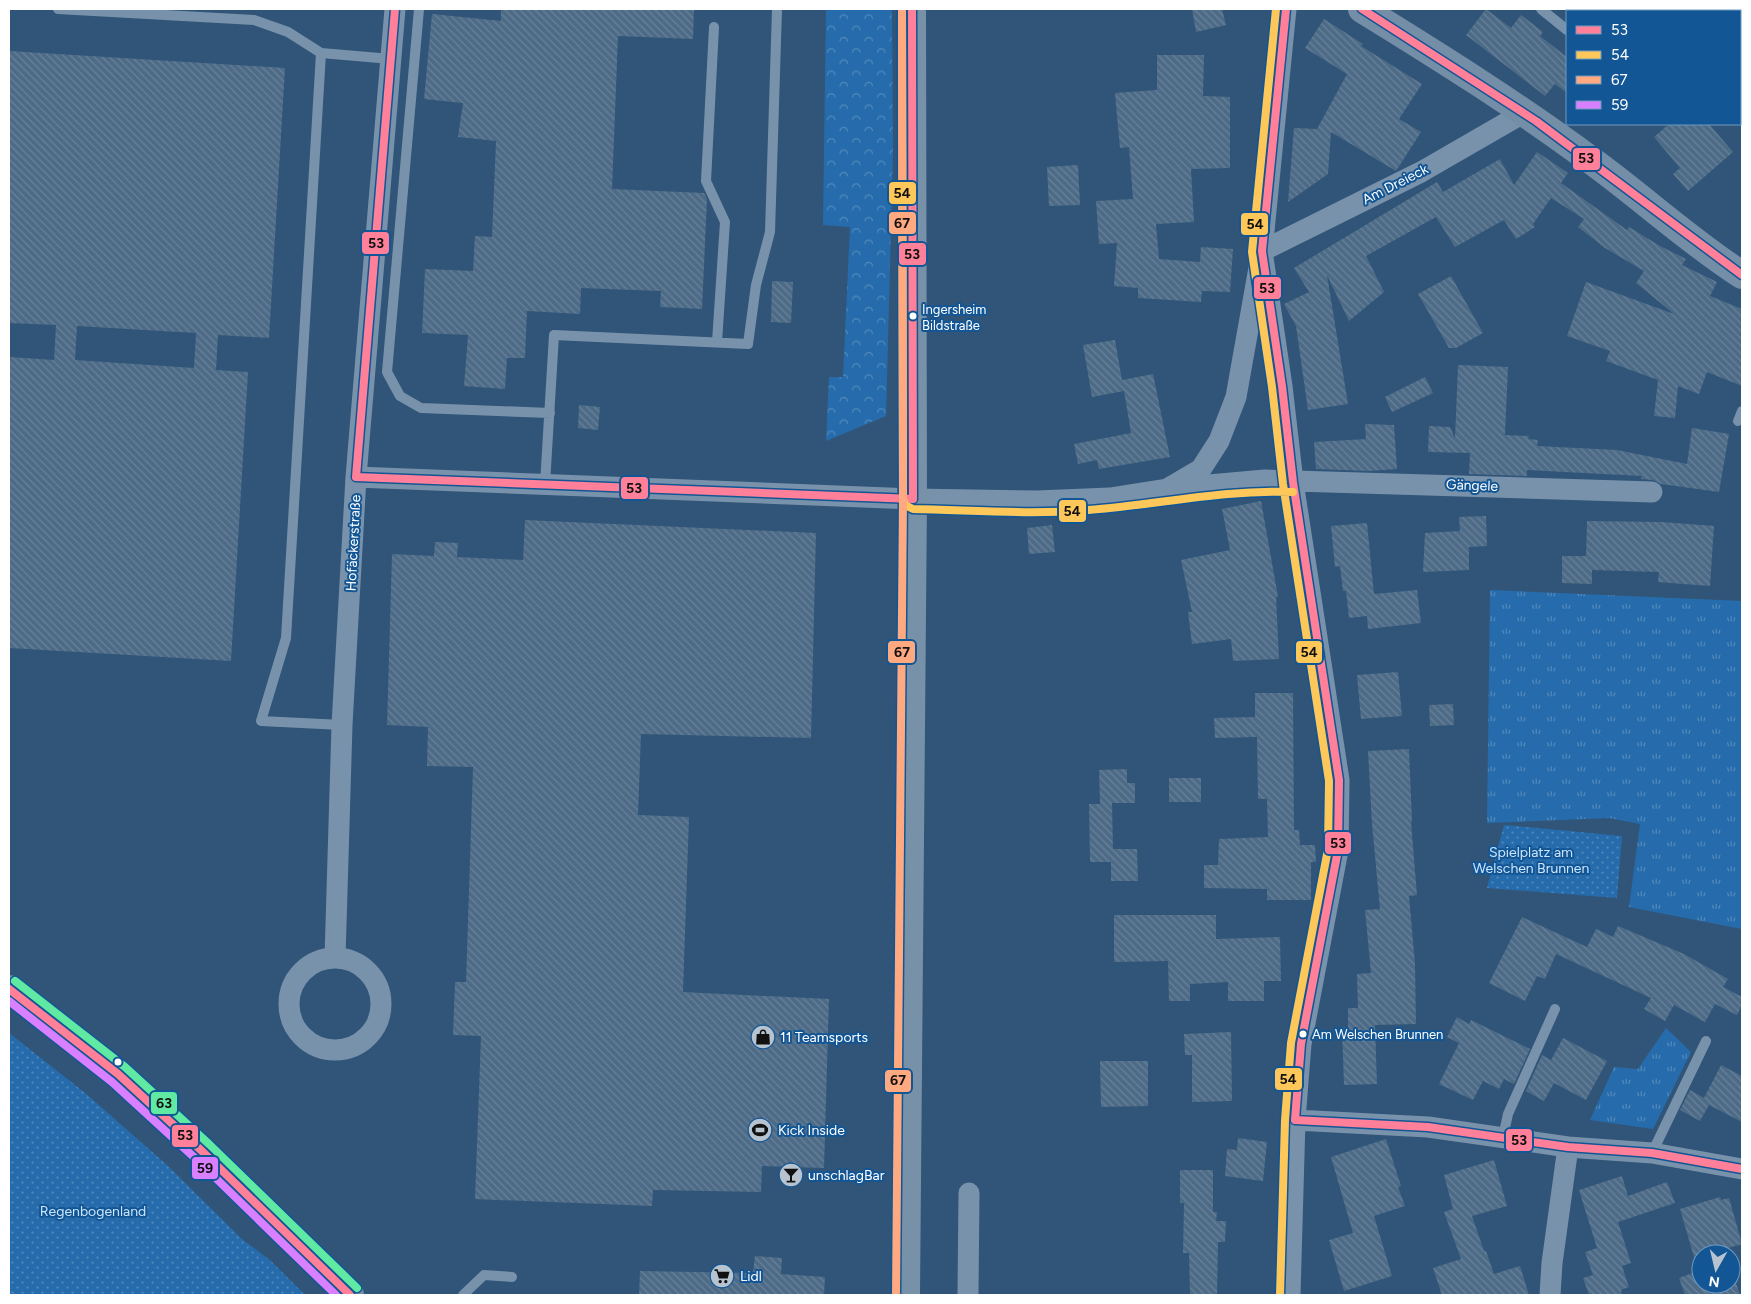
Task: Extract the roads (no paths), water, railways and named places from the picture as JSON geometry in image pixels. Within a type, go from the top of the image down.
[{"type":"main road","points":[[906,1295],[913,499],[912,9]]},
{"type":"street","name":"Hofäckerstraße","points":[[335,958],[342,725],[356,477],[395,9]]},
{"type":"street","points":[[1168,489],[1201,469],[1220,441],[1236,397],[1262,250],[1286,9]]},
{"type":"street","points":[[1362,9],[1525,112],[1594,162],[1715,258],[1742,275]]},
{"type":"street","name":"Am Dreieck","points":[[1262,250],[1421,172],[1525,112]]},
{"type":"street","points":[[1262,250],[1282,386],[1292,482],[1339,780],[1338,850],[1301,1044],[1295,1120],[1290,1295]]},
{"type":"street","name":"Gängele","points":[[356,477],[913,499],[1037,501],[1092,499],[1168,489],[1265,480],[1444,484],[1652,492]]},
{"type":"street","points":[[335,958],[350,960],[363,967],[376,985],[381,1007],[378,1021],[371,1034],[360,1044],[346,1050],[331,1051],[317,1048],[304,1040],[295,1029],[289,1016],[288,1002],[291,988],[303,971],[321,960],[335,958]]},
{"type":"street","points":[[9,988],[125,1081],[203,1152],[350,1295]]},
{"type":"street","points":[[1295,1120],[1428,1127],[1568,1147],[1652,1153],[1742,1170]]},
{"type":"street","points":[[1550,1295],[1552,1263],[1568,1147]]},
{"type":"street","points":[[968,1295],[969,1193]]},
{"type":"lane","points":[[58,9],[254,20],[288,32],[321,53],[391,59]]},
{"type":"lane","points":[[419,9],[387,372],[400,396],[422,408],[550,414]]},
{"type":"lane","points":[[545,484],[554,335],[748,344],[756,285],[770,232],[777,9]]},
{"type":"lane","points":[[1541,9],[1566,29]]},
{"type":"lane","points":[[714,27],[706,181],[724,222],[717,342]]},
{"type":"lane","points":[[321,53],[286,638],[260,721],[342,725]]},
{"type":"lane","points":[[1738,422],[1742,411]]},
{"type":"lane","points":[[1502,1137],[1508,1114],[1555,1009]]},
{"type":"lane","points":[[1652,1153],[1706,1041]]},
{"type":"lane","points":[[463,1295],[484,1275],[512,1277]]},
{"type":"place","name":"Ingersheim Bildstraße","points":[[913,316]]},
{"type":"place","name":"Am Welschen Brunnen","points":[[1303,1034]]},
{"type":"place","name":"11 Teamsports","points":[[763,1037]]},
{"type":"place","name":"Kick Inside","points":[[760,1130]]},
{"type":"place","name":"unschlagBar","points":[[791,1175]]},
{"type":"place","name":"Lidl","points":[[722,1276]]},
{"type":"park label","name":"Spielplatz am Welschen Brunnen","points":[[1531,860]]},
{"type":"park label","name":"Regenbogenland","points":[[93,1211]]}]
